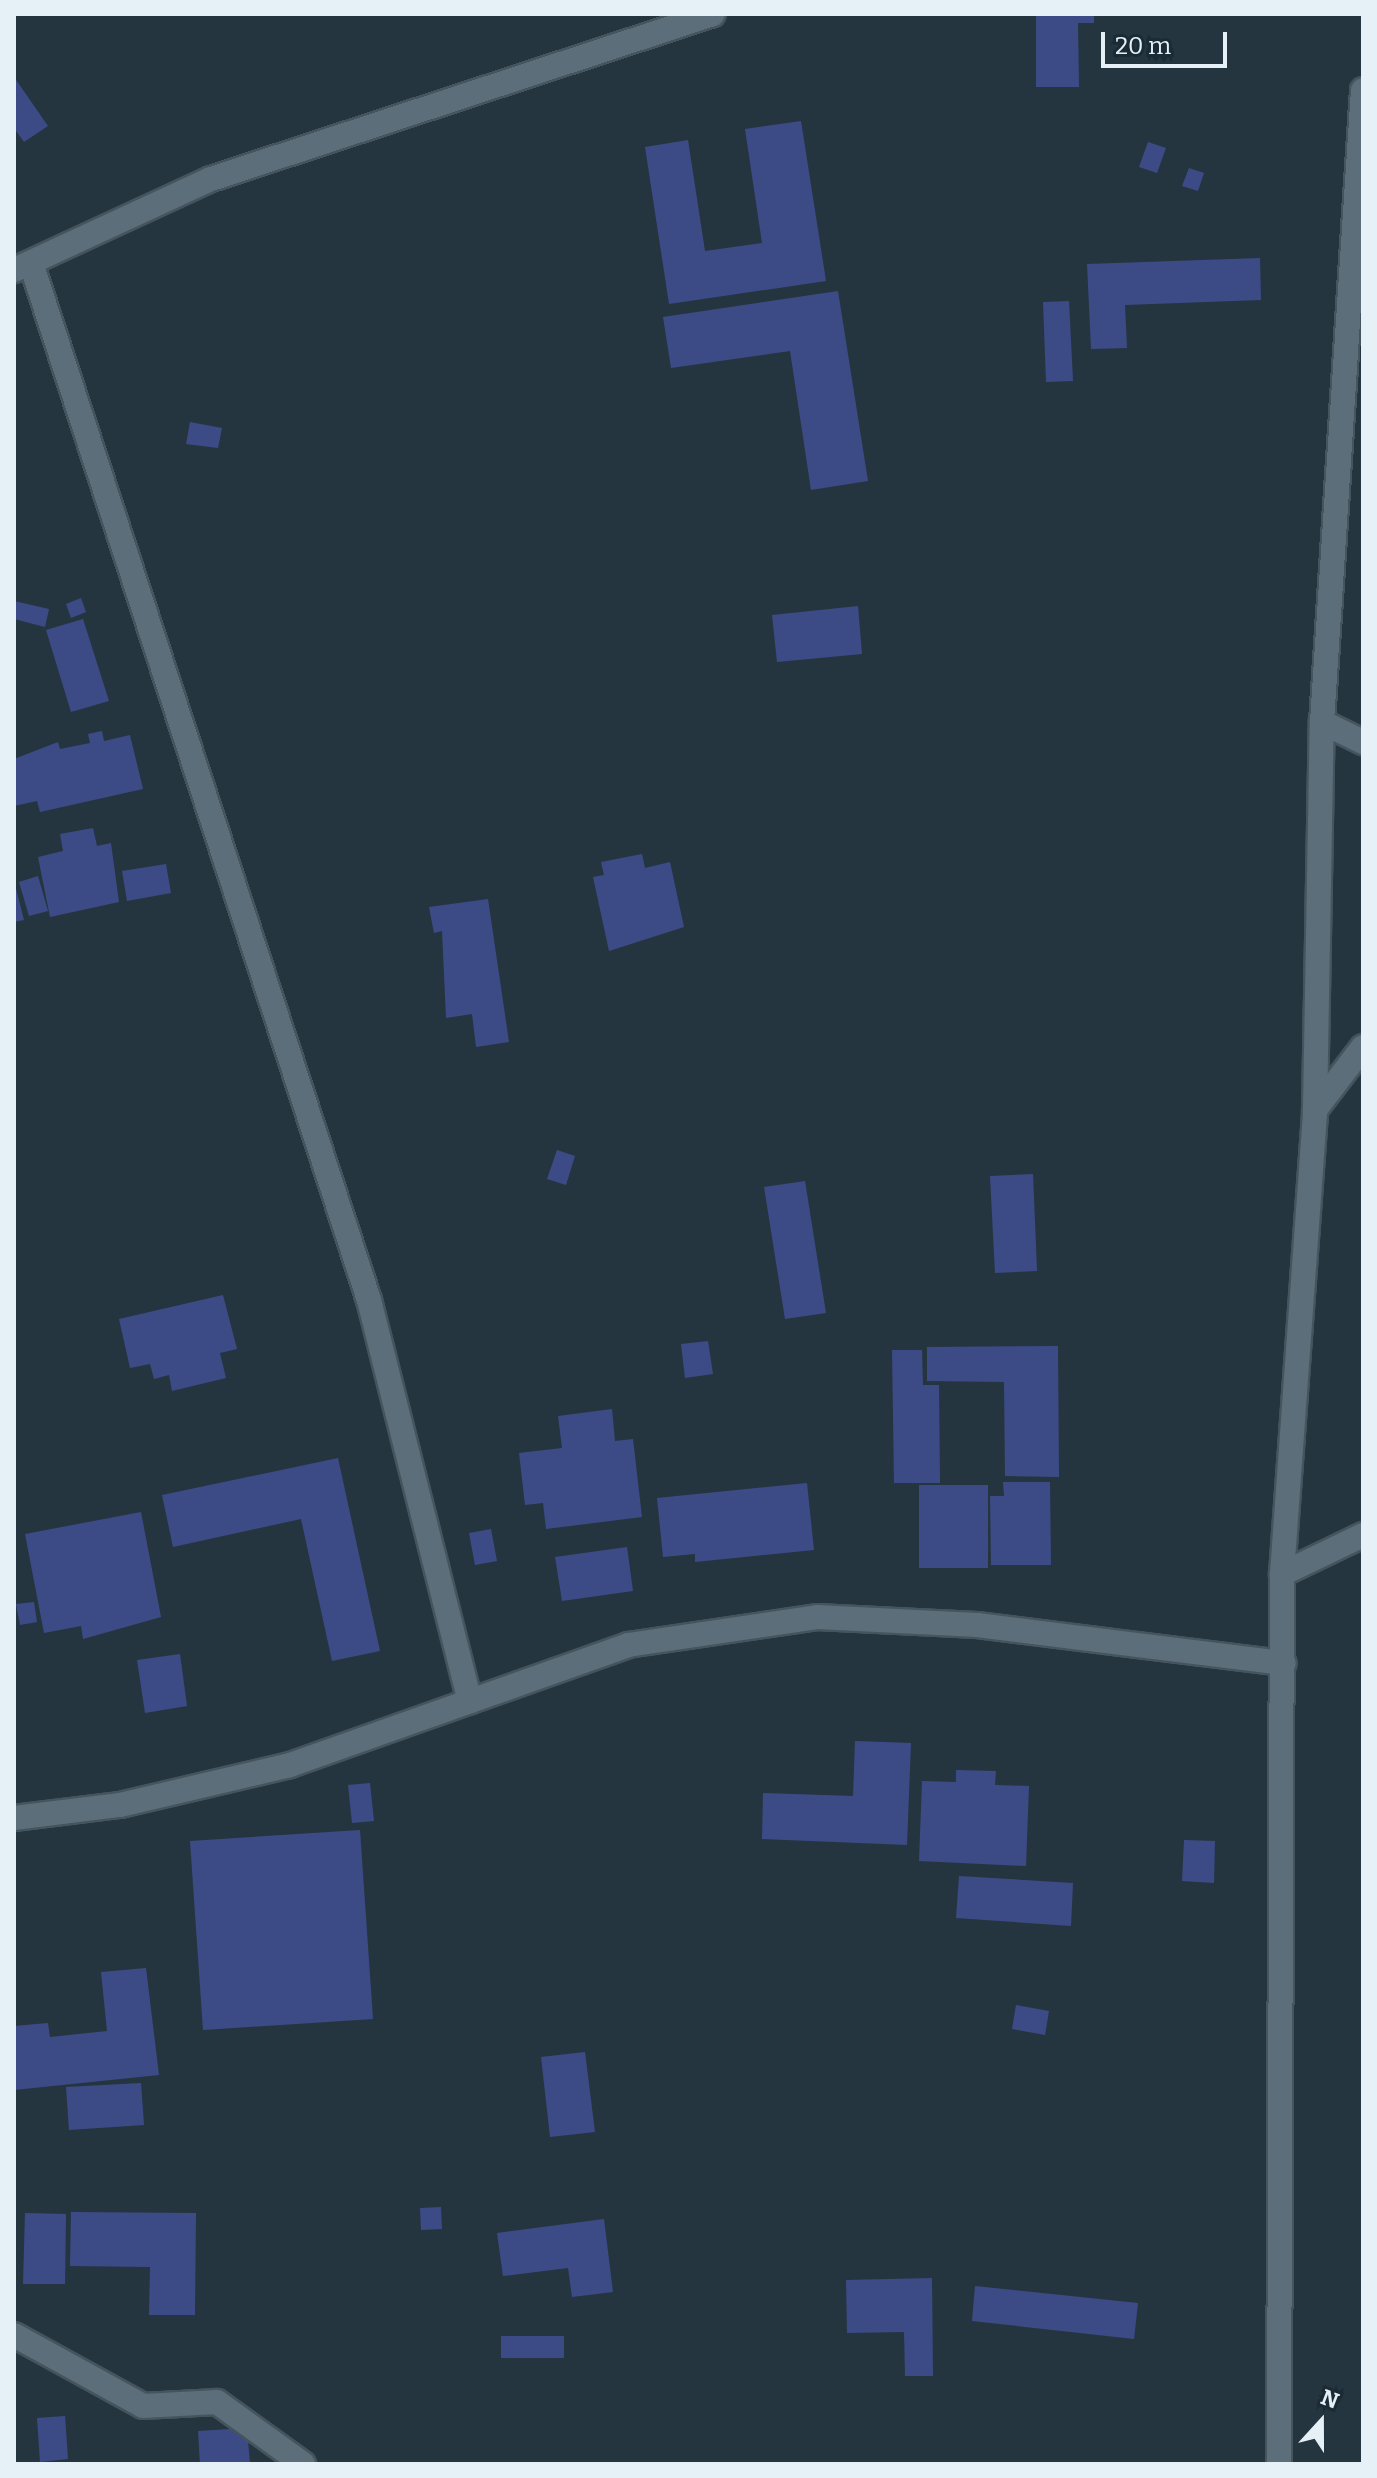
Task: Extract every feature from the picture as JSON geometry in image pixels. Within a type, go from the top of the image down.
[{"type":"street","points":[[470,1701],[369,1300],[23,267],[211,179],[713,14]]},
{"type":"street","points":[[1279,2464],[1282,1574],[1315,1110],[1322,722],[1363,90]]},
{"type":"street","points":[[1322,722],[1363,742]]},
{"type":"street","points":[[1315,1110],[1363,1047]]},
{"type":"street","points":[[1282,1574],[1363,1535]]},
{"type":"street","points":[[14,1818],[120,1805],[290,1765],[628,1645],[817,1617],[977,1625],[1284,1663]]},
{"type":"street","points":[[14,2335],[143,2406],[217,2402],[303,2464]]},
{"type":"building","points":[[1036,14],[1094,14],[1094,23],[1078,23],[1079,87],[1036,87]]},
{"type":"building","points":[[14,77],[48,126],[24,142],[14,128]]},
{"type":"building","points":[[801,121],[826,281],[669,304],[645,147],[688,140],[705,251],[762,243],[745,129]]},
{"type":"building","points":[[1148,142],[1166,148],[1157,173],[1139,167]]},
{"type":"building","points":[[1189,168],[1204,173],[1198,191],[1182,186]]},
{"type":"building","points":[[1260,258],[1261,300],[1125,305],[1127,348],[1091,349],[1087,264]]},
{"type":"building","points":[[838,291],[868,481],[811,490],[790,351],[671,368],[663,317]]},
{"type":"building","points":[[1069,301],[1073,381],[1046,382],[1043,302]]},
{"type":"building","points":[[190,422],[222,428],[218,448],[186,444]]},
{"type":"building","points":[[81,598],[86,612],[71,618],[66,604]]},
{"type":"building","points":[[14,601],[49,609],[45,627],[14,619]]},
{"type":"building","points":[[858,606],[862,654],[777,662],[772,615]]},
{"type":"building","points":[[83,619],[109,701],[71,712],[46,630]]},
{"type":"building","points":[[102,731],[104,741],[130,735],[143,789],[40,812],[37,801],[14,806],[14,759],[58,742],[60,749],[90,743],[88,734]]},
{"type":"building","points":[[93,828],[97,846],[111,843],[119,902],[50,917],[38,857],[63,851],[60,834]]},
{"type":"building","points":[[642,854],[645,868],[670,862],[684,927],[609,951],[593,877],[604,875],[601,862]]},
{"type":"building","points":[[166,864],[171,893],[127,901],[122,871]]},
{"type":"building","points":[[38,876],[48,911],[29,916],[19,882]]},
{"type":"building","points":[[14,881],[24,920],[14,922]]},
{"type":"building","points":[[488,899],[509,1042],[476,1047],[472,1014],[446,1018],[442,931],[434,933],[429,907]]},
{"type":"building","points":[[557,1150],[575,1156],[566,1185],[547,1179]]},
{"type":"building","points":[[1033,1174],[1037,1271],[995,1273],[990,1176]]},
{"type":"building","points":[[805,1181],[826,1313],[785,1319],[764,1187]]},
{"type":"building","points":[[223,1295],[237,1349],[220,1353],[226,1378],[172,1391],[169,1375],[154,1379],[150,1364],[130,1368],[119,1319]]},
{"type":"building","points":[[708,1341],[713,1374],[685,1378],[681,1344]]},
{"type":"building","points":[[1058,1346],[1059,1477],[1005,1476],[1004,1382],[927,1381],[927,1347]]},
{"type":"building","points":[[892,1350],[922,1350],[923,1385],[939,1385],[940,1483],[894,1483]]},
{"type":"building","points":[[612,1409],[615,1441],[633,1439],[642,1517],[546,1529],[543,1503],[525,1505],[519,1453],[562,1448],[558,1416]]},
{"type":"building","points":[[338,1458],[380,1651],[332,1661],[301,1519],[173,1547],[162,1495]]},
{"type":"building","points":[[1003,1482],[1050,1482],[1051,1565],[991,1565],[990,1496],[1004,1496]]},
{"type":"building","points":[[807,1483],[814,1550],[695,1562],[695,1554],[663,1557],[657,1498]]},
{"type":"building","points":[[919,1485],[988,1485],[988,1568],[919,1568]]},
{"type":"building","points":[[141,1512],[161,1617],[83,1639],[81,1626],[44,1633],[25,1534]]},
{"type":"building","points":[[491,1529],[497,1561],[475,1565],[469,1533]]},
{"type":"building","points":[[627,1547],[633,1591],[562,1601],[555,1557]]},
{"type":"building","points":[[34,1602],[37,1622],[20,1625],[16,1604]]},
{"type":"building","points":[[180,1654],[187,1706],[145,1713],[137,1660]]},
{"type":"building","points":[[855,1741],[911,1743],[907,1845],[762,1839],[763,1793],[853,1796]]},
{"type":"building","points":[[956,1770],[996,1771],[995,1785],[1029,1786],[1026,1866],[919,1861],[922,1781],[956,1782]]},
{"type":"building","points":[[370,1783],[374,1821],[352,1823],[348,1785]]},
{"type":"building","points":[[360,1830],[373,2019],[203,2030],[190,1841]]},
{"type":"building","points":[[1184,1840],[1215,1841],[1214,1883],[1182,1881]]},
{"type":"building","points":[[959,1876],[1073,1883],[1071,1926],[956,1918]]},
{"type":"building","points":[[146,1968],[159,2075],[14,2090],[14,2026],[48,2023],[50,2037],[107,2031],[101,1972]]},
{"type":"building","points":[[1016,2005],[1049,2011],[1045,2035],[1012,2029]]},
{"type":"building","points":[[585,2052],[595,2132],[550,2137],[541,2057]]},
{"type":"building","points":[[141,2083],[144,2125],[69,2130],[66,2087]]},
{"type":"building","points":[[441,2207],[442,2229],[421,2230],[420,2208]]},
{"type":"building","points":[[71,2212],[196,2213],[195,2315],[149,2315],[150,2267],[70,2266]]},
{"type":"building","points":[[25,2213],[66,2214],[65,2284],[23,2284]]},
{"type":"building","points":[[604,2219],[613,2292],[572,2297],[568,2268],[503,2276],[497,2233]]},
{"type":"building","points":[[932,2278],[933,2376],[905,2376],[904,2332],[847,2333],[846,2280]]},
{"type":"building","points":[[975,2286],[1138,2303],[1134,2339],[972,2321]]},
{"type":"building","points":[[501,2336],[564,2336],[564,2358],[501,2358]]},
{"type":"building","points":[[65,2416],[68,2459],[40,2462],[37,2418]]},
{"type":"building","points":[[247,2428],[250,2464],[200,2464],[198,2431]]}]
